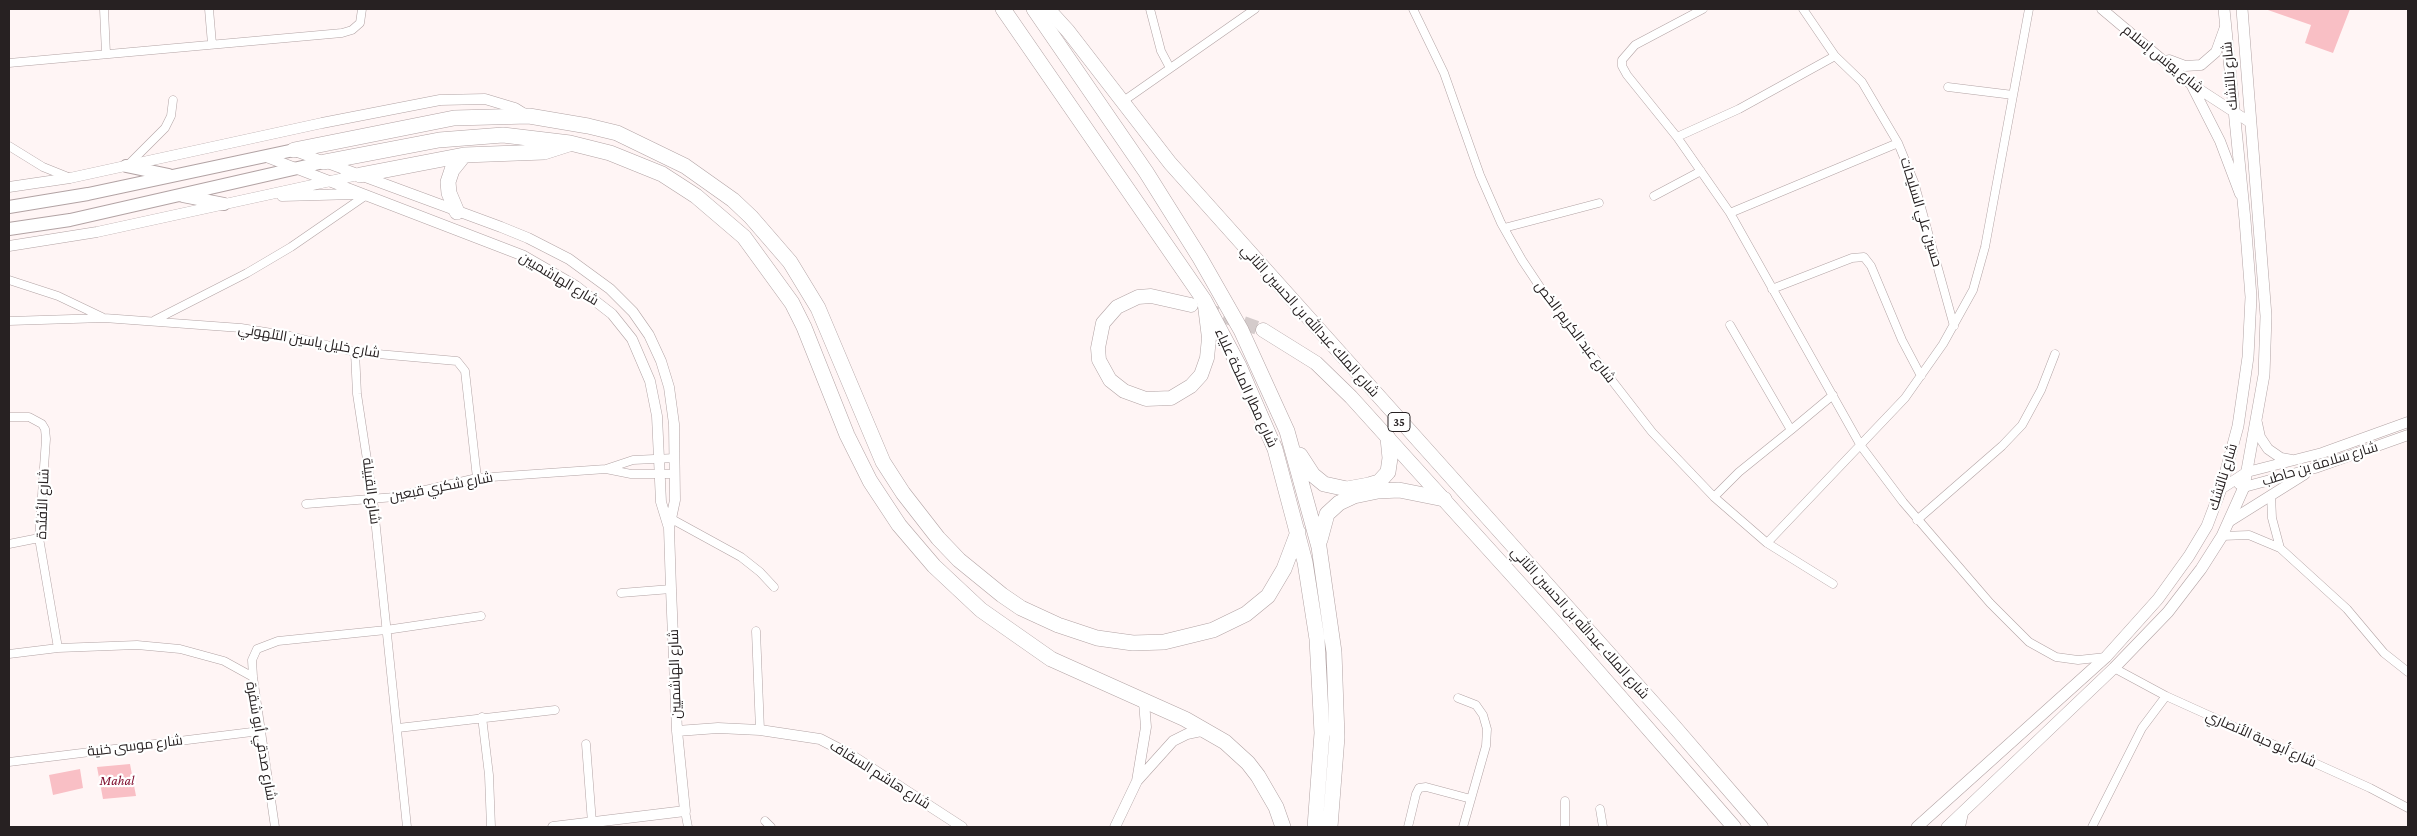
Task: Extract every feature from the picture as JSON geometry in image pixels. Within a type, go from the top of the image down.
[{"type":"highway","name":"شارع مطار الملكة علياء","points":[[1003,9],[1239,366],[1274,450],[1298,532],[1314,614],[1321,697],[1321,762],[1315,827]]},
{"type":"highway","name":"شارع مطار الملكة علياء","points":[[1034,9],[1146,172],[1200,258],[1240,330],[1287,432],[1319,547],[1330,617],[1337,687],[1336,761],[1330,827]]},
{"type":"highway","name":"شارع الملك عبدالله بن الحسين الثاني","points":[[1048,9],[1068,31],[1170,163],[1250,255],[1761,827]]},
{"type":"highway","points":[[294,150],[425,122],[479,116],[529,116],[588,126],[617,134],[685,166],[733,200],[751,217],[798,274],[833,340],[872,439],[902,493],[938,538],[959,560],[1002,595],[1027,611],[1080,633],[1115,641],[1150,644],[1197,635],[1236,620],[1268,596],[1284,570],[1298,532]]},
{"type":"highway","points":[[324,162],[465,137],[503,135],[595,148],[629,159],[662,174],[696,196],[744,238],[776,279],[804,327],[847,435],[870,481],[900,525],[922,552],[964,595],[1011,633],[1065,666],[1206,730],[1225,742],[1248,763],[1266,789],[1283,827]]},
{"type":"highway","points":[[360,175],[464,155],[544,152],[570,143]]},
{"type":"highway","points":[[457,212],[449,193],[448,182],[452,170],[464,155]]},
{"type":"highway","points":[[776,279],[798,274]]},
{"type":"highway","points":[[1151,296],[1197,302],[1208,326],[1208,350],[1201,375],[1191,386],[1171,398],[1146,399],[1124,391],[1110,380],[1099,360],[1098,348],[1104,323],[1117,307],[1138,297],[1151,296]]},
{"type":"highway","name":"شارع الملك عبدالله بن الحسين الثاني","points":[[1263,330],[1326,371],[1568,636],[1734,827]]},
{"type":"highway","points":[[1287,432],[1313,475],[1324,484],[1340,488],[1369,485],[1379,482],[1387,476],[1390,463],[1388,438]]},
{"type":"highway","points":[[1319,547],[1327,514],[1345,499],[1378,491],[1399,490],[1444,499]]},
{"type":"main road","name":"شارع نالتشك","points":[[1917,827],[2106,657],[2158,599],[2189,556],[2207,526],[2221,490],[2238,426],[2250,330],[2251,296],[2244,204],[2233,112],[2224,9]]},
{"type":"main road","name":"شارع نالتشك","points":[[1947,827],[2114,668],[2168,612],[2201,569],[2222,536],[2230,522],[2244,487],[2257,423],[2264,375],[2266,316],[2242,9]]},
{"type":"main road","points":[[9,207],[174,176],[294,150]]},
{"type":"main road","points":[[9,229],[70,220],[324,162]]},
{"type":"main road","points":[[126,166],[174,176]]},
{"type":"main road","points":[[178,195],[224,204]]},
{"type":"street","points":[[104,9],[106,54]]},
{"type":"street","points":[[209,9],[212,44]]},
{"type":"street","points":[[9,63],[342,33],[352,30],[360,24],[362,9]]},
{"type":"street","points":[[1150,9],[1161,51],[1170,68]]},
{"type":"street","points":[[1122,102],[1255,9]]},
{"type":"street","name":"شارع عبد الكريم الخص","points":[[1413,9],[1444,73],[1480,175],[1504,228],[1544,293],[1637,414],[1675,458],[1714,497],[1767,543],[1833,584]]},
{"type":"street","points":[[1703,9],[1643,40],[1629,51],[1622,63],[1627,76],[1677,137],[1730,213],[1861,446],[1917,520],[1990,603],[2029,642],[2056,657],[2078,660],[2106,657]]},
{"type":"street","name":"حسين علي السليحات","points":[[1803,9],[1835,56],[1862,82],[1898,143],[1918,198],[1954,326]]},
{"type":"street","points":[[1767,543],[1895,410],[1921,376],[1954,326],[1973,290],[1985,247],[2028,9]]},
{"type":"street","name":"شارع يونس إسلام","points":[[2102,9],[2161,56],[2191,84],[2251,123]]},
{"type":"street","points":[[2161,56],[2185,66],[2201,65],[2216,52],[2225,25]]},
{"type":"street","points":[[1677,137],[1739,109],[1835,56]]},
{"type":"street","points":[[2191,84],[2220,141],[2244,204]]},
{"type":"street","points":[[1948,87],[2013,95]]},
{"type":"street","points":[[126,166],[165,128],[171,116],[173,100]]},
{"type":"street","points":[[9,187],[70,178],[322,123],[440,100],[485,100],[514,108],[529,116]]},
{"type":"street","points":[[1730,213],[1898,143]]},
{"type":"street","points":[[9,146],[36,164],[70,178]]},
{"type":"street","name":"شارع الهاشميين","points":[[294,150],[528,238],[569,259],[603,283],[633,312],[649,335],[666,374],[673,412],[675,474],[668,521]]},
{"type":"street","name":"شارع الهاشميين","points":[[264,156],[524,256],[576,286],[612,314],[632,338],[647,370],[656,404],[658,474],[668,521],[677,731]]},
{"type":"street","points":[[1654,196],[1701,171]]},
{"type":"street","points":[[9,246],[97,232],[360,175]]},
{"type":"street","points":[[264,196],[363,195]]},
{"type":"street","points":[[153,321],[246,273],[291,247],[363,195]]},
{"type":"street","points":[[1504,228],[1599,203]]},
{"type":"street","points":[[1772,289],[1852,258],[1864,257],[1871,266],[1902,340],[1921,376]]},
{"type":"street","points":[[9,280],[58,296],[104,318]]},
{"type":"street","name":"شارع خليل ياسين التلهوني","points":[[9,321],[104,318],[259,330],[355,352],[443,358],[461,363],[467,380],[477,478]]},
{"type":"street","points":[[1730,326],[1791,430]]},
{"type":"street","name":"شارع القبيلة","points":[[355,352],[357,394],[372,499],[398,728],[407,827]]},
{"type":"street","points":[[1917,520],[2002,446],[2017,430],[2034,403],[2055,354]]},
{"type":"street","points":[[1714,497],[1739,472],[1833,395]]},
{"type":"street","name":"شارع الأفئدة","points":[[9,416],[29,417],[42,424],[44,429],[46,439],[39,538],[58,648]]},
{"type":"street","name":"شارع سلامة بن حاطب","points":[[2221,490],[2247,472],[2295,461],[2408,422]]},
{"type":"street","points":[[2257,423],[2260,437],[2268,450],[2281,458],[2295,461]]},
{"type":"street","name":"شارع سلامة بن حاطب","points":[[2233,480],[2244,487],[2315,468],[2408,435]]},
{"type":"street","name":"شارع شكري قبعين","points":[[306,504],[372,499],[420,492],[477,478],[606,469],[633,460],[675,458]]},
{"type":"street","points":[[2228,467],[2233,480]]},
{"type":"street","points":[[2230,522],[2315,468]]},
{"type":"street","name":"شارع شكري قبعين","points":[[606,469],[631,474],[675,474]]},
{"type":"street","points":[[2270,496],[2272,518],[2280,548]]},
{"type":"street","points":[[668,521],[741,558],[760,572],[774,586]]},
{"type":"street","points":[[2222,536],[2249,535],[2280,548],[2347,609],[2384,653],[2408,672]]},
{"type":"street","points":[[9,544],[39,538]]},
{"type":"street","points":[[621,593],[671,589]]},
{"type":"street","points":[[253,677],[253,654],[257,649],[268,643],[386,630],[482,616]]},
{"type":"street","points":[[756,630],[760,730]]},
{"type":"street","name":"شارع صدقي أبو شقرة","points":[[9,654],[58,648],[137,645],[180,649],[224,660],[253,677],[275,827]]},
{"type":"street","name":"شارع أبو حبة الأنصاري","points":[[2114,668],[2166,696],[2370,788],[2408,808]]},
{"type":"street","points":[[2092,827],[2142,728],[2166,696]]},
{"type":"street","points":[[1458,698],[1476,705],[1483,715],[1487,729],[1486,746],[1463,827]]},
{"type":"street","points":[[1115,827],[1137,781],[1146,727],[1144,702]]},
{"type":"street","points":[[398,728],[555,710]]},
{"type":"street","points":[[482,717],[489,775],[492,827]]},
{"type":"street","name":"شارع هاشم السقاف","points":[[677,731],[718,728],[804,735],[835,746],[959,826]]},
{"type":"street","points":[[1137,781],[1173,741],[1187,734],[1206,730]]},
{"type":"street","name":"شارع موسى خنية","points":[[9,762],[260,731]]},
{"type":"street","points":[[677,731],[688,827]]},
{"type":"street","points":[[586,744],[592,823]]},
{"type":"street","points":[[1408,827],[1419,788],[1426,787],[1471,799]]},
{"type":"street","points":[[1565,801],[1565,827]]},
{"type":"street","points":[[1600,808],[1603,827]]},
{"type":"street","points":[[553,827],[685,811]]},
{"type":"street","points":[[1960,827],[1963,813]]},
{"type":"street","name":"شارع صدقي أبو شقرة","points":[[274,814],[280,827]]},
{"type":"street","points":[[764,821],[771,827]]},
{"type":"green space","points":[[2265,9],[2350,9],[2333,53],[2305,43],[2311,25]]},
{"type":"green space","name":"Mahal","points":[[130,764],[136,796],[103,799],[97,767]]},
{"type":"green space","points":[[80,769],[83,788],[53,795],[49,775]]},
{"type":"tunnel","points":[[1204,309],[1263,330]]}]
